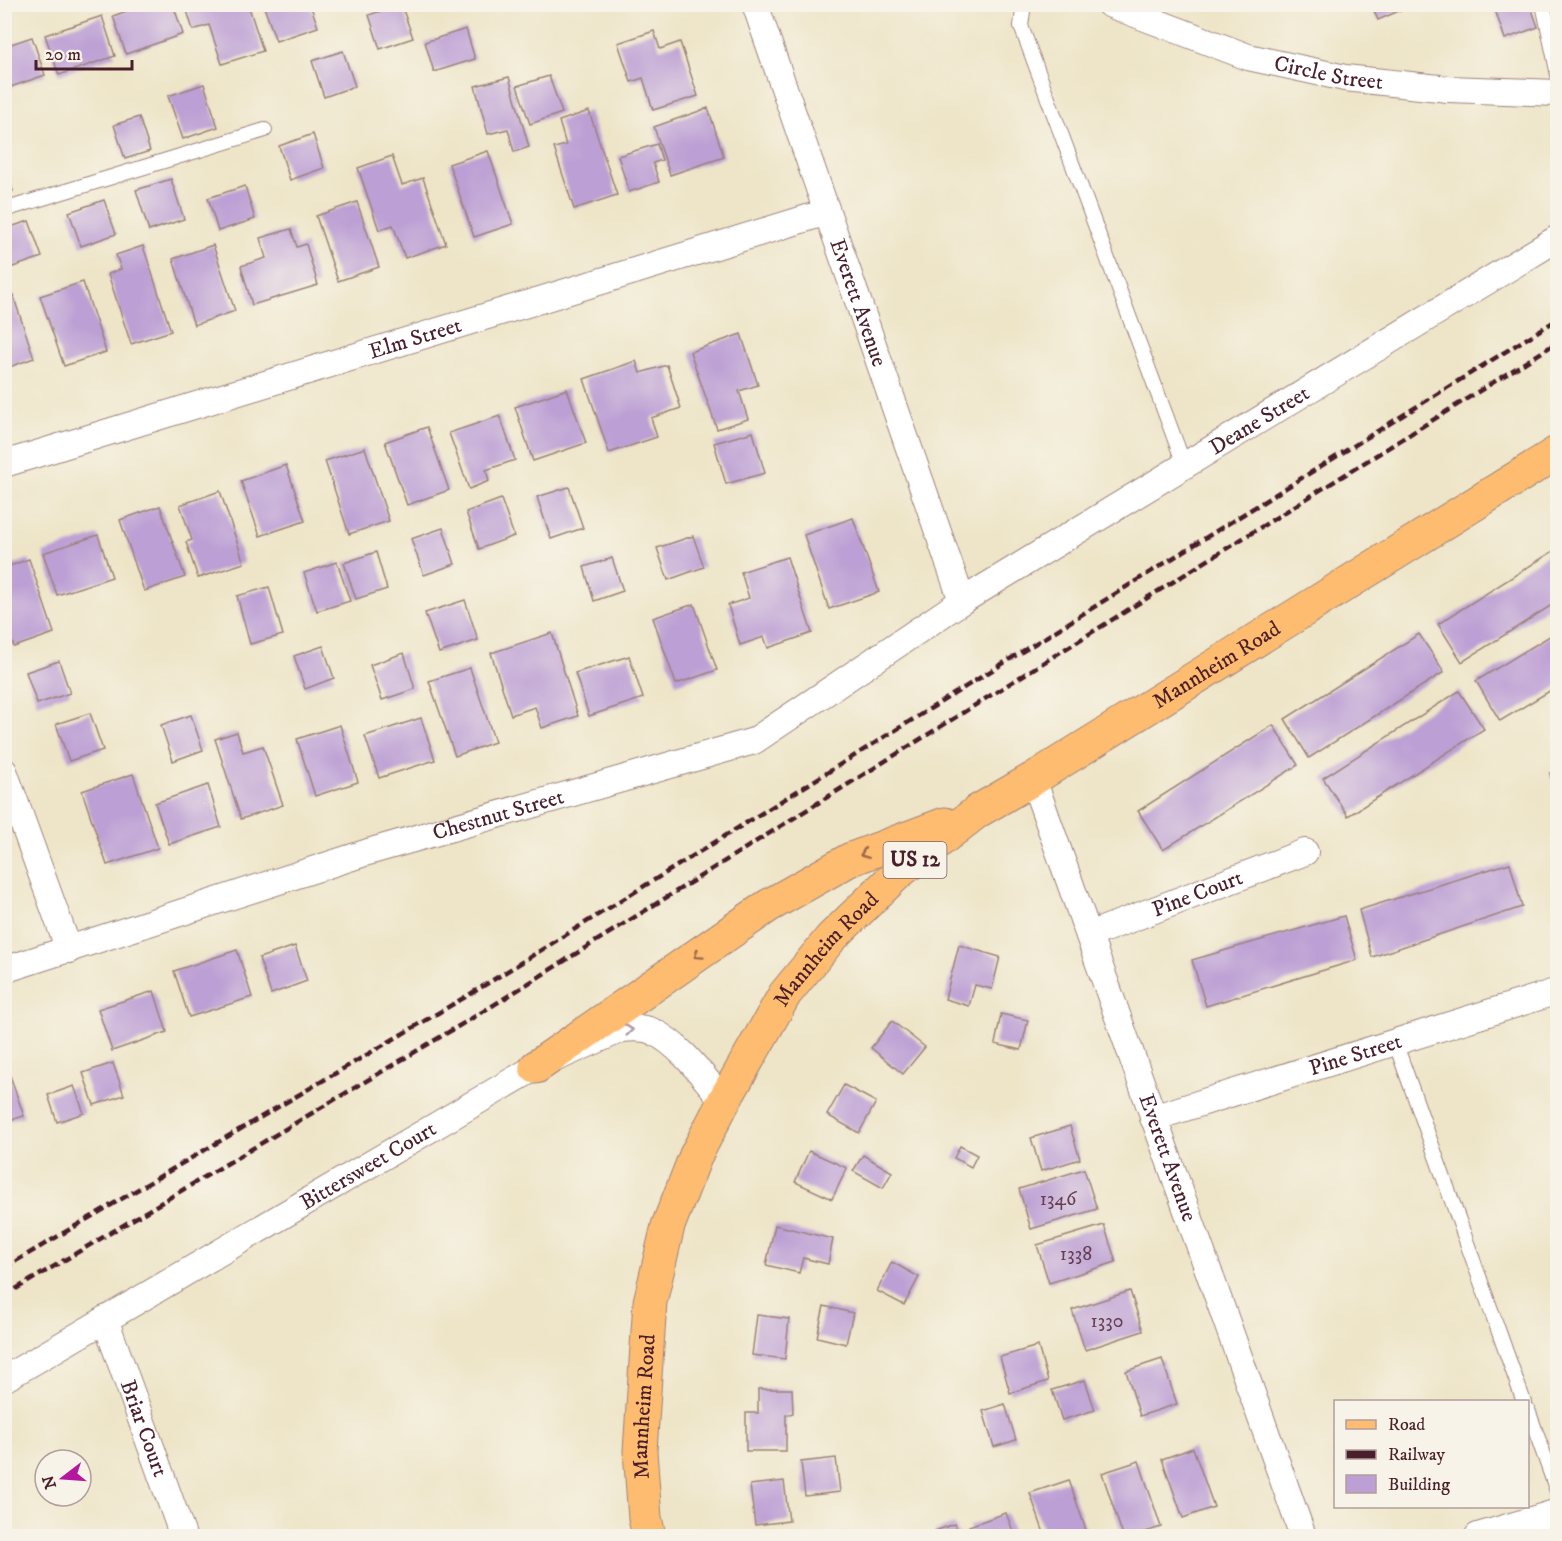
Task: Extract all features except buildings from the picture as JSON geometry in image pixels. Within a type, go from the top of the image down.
[{"type":"main road","name":"Mannheim Road","points":[[649,1536],[645,1518],[640,1451],[650,1302],[668,1226],[696,1155],[724,1101],[785,994],[831,938],[898,873],[978,811],[1557,452]]},
{"type":"main road","points":[[536,1067],[768,906],[849,860],[978,811]]},
{"type":"street","name":"Everett Avenue","points":[[755,4],[962,601]]},
{"type":"street","name":"Circle Street","points":[[1108,4],[1248,57],[1345,78],[1448,89],[1557,93]]},
{"type":"street","name":"Elm Street","points":[[4,464],[827,212]]},
{"type":"street","name":"Deane Street","points":[[962,601],[1557,238]]},
{"type":"street","name":"Chestnut Street","points":[[4,970],[368,852],[754,741],[962,601]]},
{"type":"street","points":[[4,771],[69,950]]},
{"type":"street","name":"Everett Avenue","points":[[1033,779],[1303,1536]]},
{"type":"street","name":"Pine Court","points":[[1089,935],[1305,852]]},
{"type":"street","name":"Pine Street","points":[[1153,1118],[1557,991]]},
{"type":"street","name":"Bittersweet Court","points":[[4,1379],[536,1067],[622,1029],[636,1028],[653,1031],[680,1051],[724,1101]]},
{"type":"street","name":"Briar Court","points":[[105,1318],[183,1536]]},
{"type":"street","points":[[1478,1536],[1557,1512]]},
{"type":"lane","points":[[1024,4],[1022,26],[1184,465]]},
{"type":"lane","points":[[1543,4],[1557,75]]},
{"type":"lane","points":[[4,210],[265,130]]},
{"type":"lane","points":[[1395,1042],[1524,1400]]},
{"type":"lane","points":[[1529,1416],[1557,1494]]},
{"type":"railway","points":[[4,1268],[472,993],[1558,319]]},
{"type":"railway","points":[[4,1296],[484,1011],[1558,342]]}]
